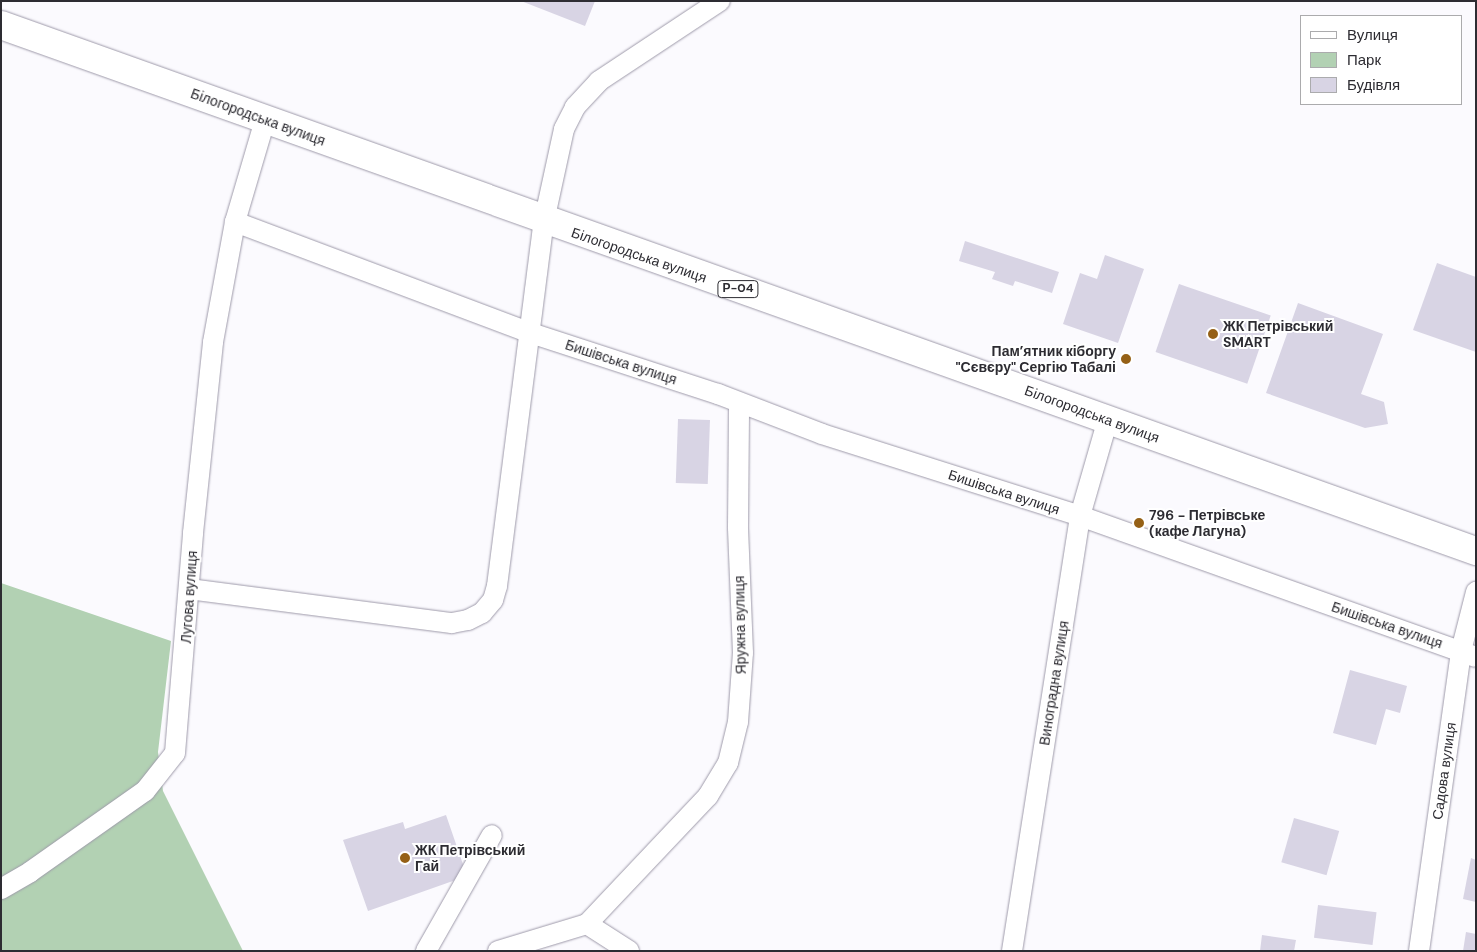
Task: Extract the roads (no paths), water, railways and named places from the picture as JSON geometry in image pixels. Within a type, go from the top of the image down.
[{"type":"main road","name":"Білогородська вулиця","points":[[1,26],[544,221],[1108,419],[1476,551]]},
{"type":"street","points":[[189,589],[452,623],[468,620],[482,612],[493,600],[497,586],[544,221],[564,129],[575,107],[599,81],[720,1]]},
{"type":"street","name":"Лугова вулиця","points":[[1,888],[30,872],[145,791],[175,753],[213,342],[235,222],[265,120]]},
{"type":"street","name":"Бишівська вулиця","points":[[235,222],[531,333],[739,403],[822,434],[1080,516],[1468,654]]},
{"type":"street","name":"Яружна вулиця","points":[[587,924],[708,796],[728,762],[738,722],[744,653],[738,528],[739,403]]},
{"type":"street","name":"Виноградна вулиця","points":[[1012,951],[1080,516],[1108,419]]},
{"type":"street","name":"Садова вулиця","points":[[1418,951],[1468,654],[1476,592]]},
{"type":"street","points":[[426,951],[492,836]]},
{"type":"street","points":[[498,951],[587,924],[629,951]]},
{"type":"place","name":"ЖК Петрівський SMART","points":[[1213,334]]},
{"type":"place","name":"Пам’ятник кіборгу \"Сєвєру\" Сергію Табалі","points":[[1126,359]]},
{"type":"place","name":"796 - Петрівське (кафе Лагуна)","points":[[1139,523]]},
{"type":"place","name":"ЖК Петрівський Гай","points":[[405,858]]}]
